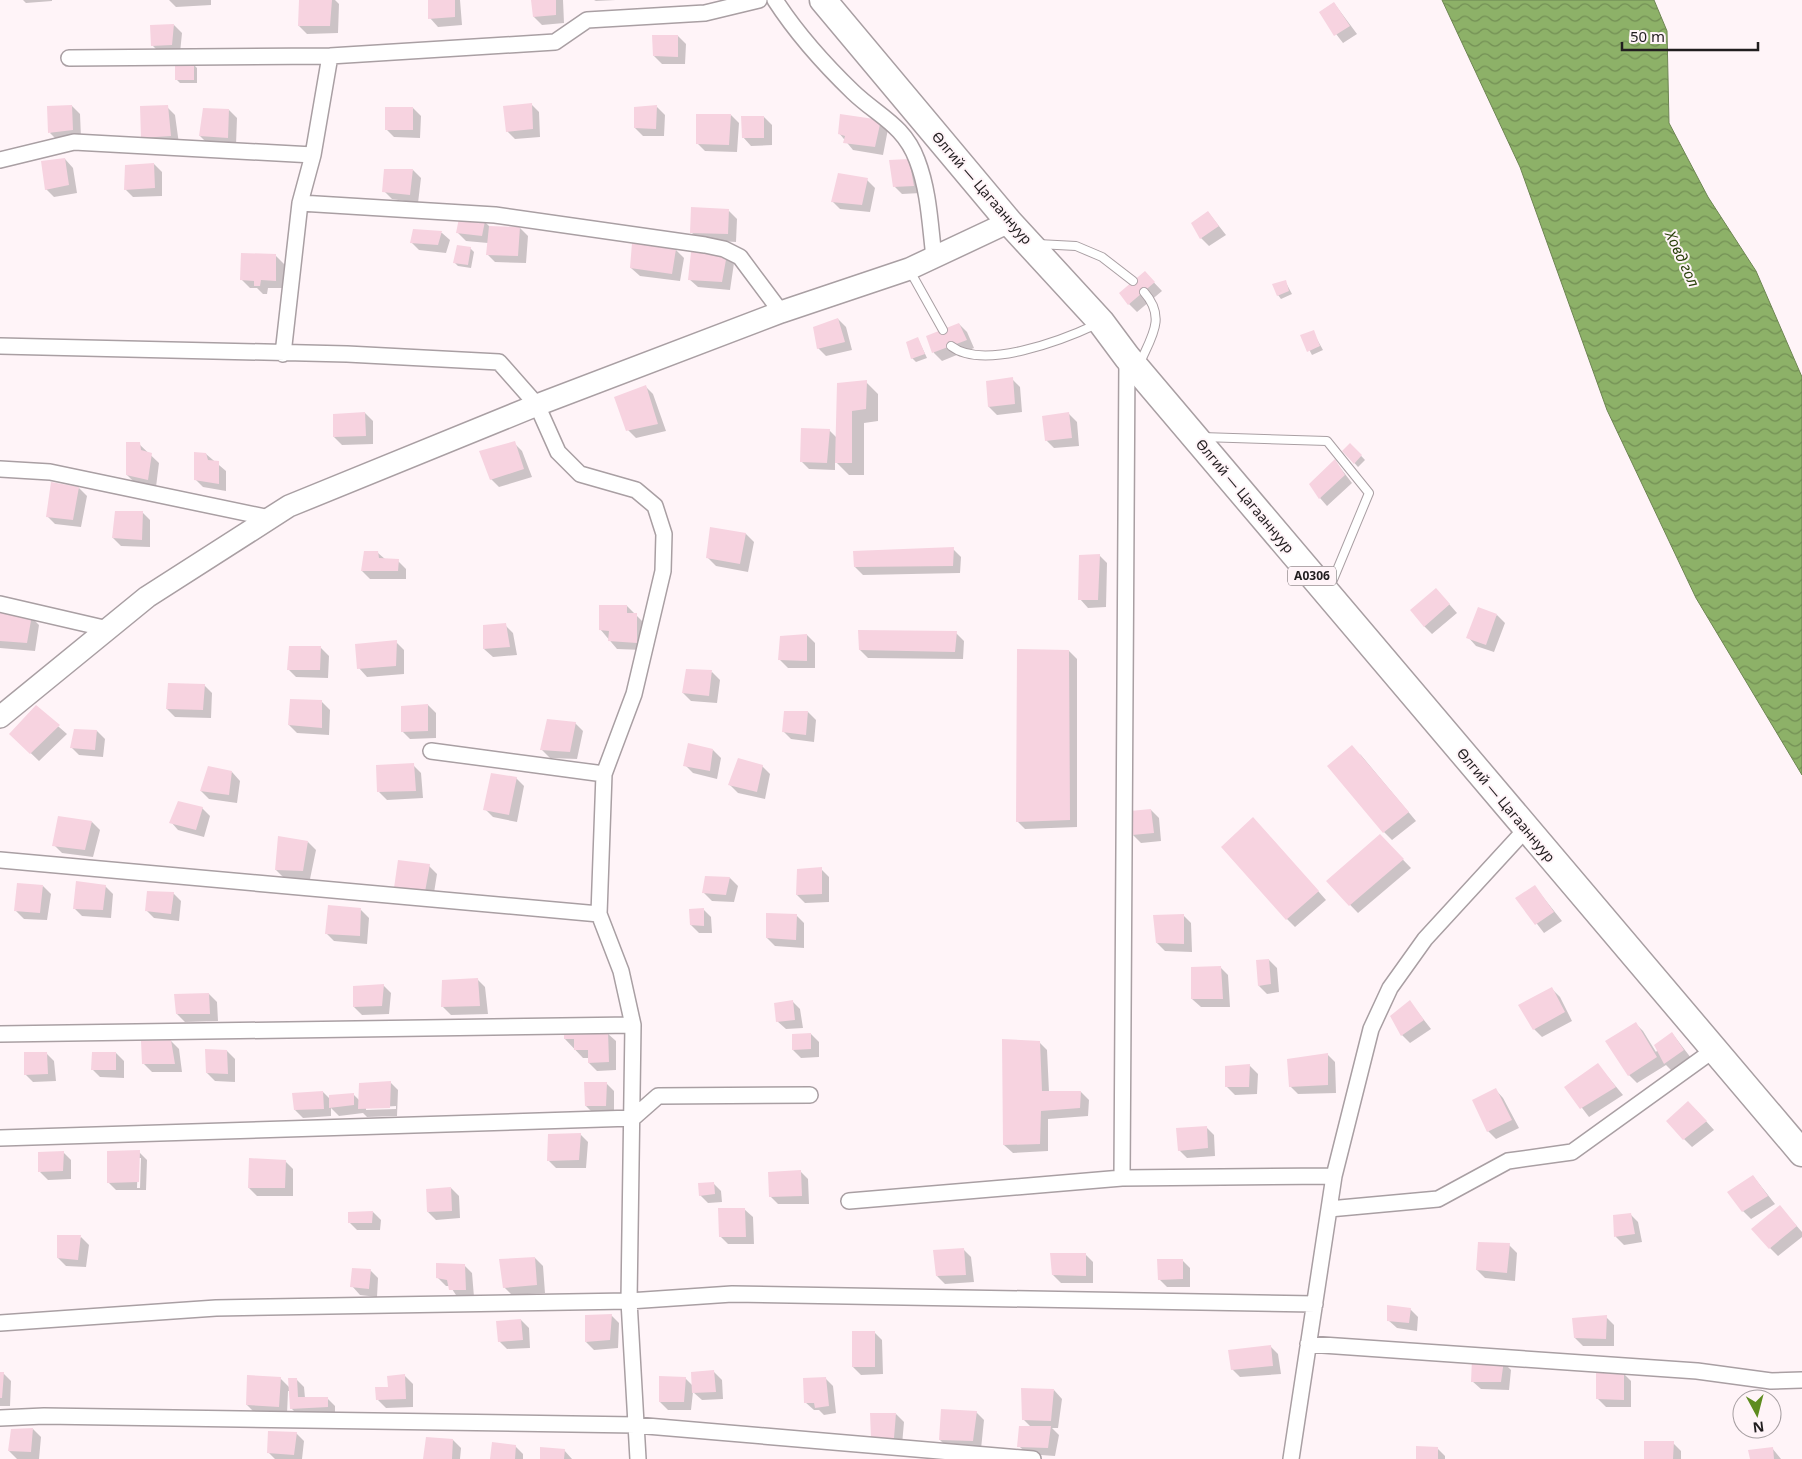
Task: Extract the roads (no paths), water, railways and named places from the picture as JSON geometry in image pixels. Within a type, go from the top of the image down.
[{"type":"highway","name":"Өлгий — Цагааннуур","points":[[823,0],[1009,222],[1101,322],[1132,363],[1526,830],[1802,1153]]},
{"type":"street","points":[[69,58],[330,56],[554,42],[587,20],[705,13],[760,0]]},
{"type":"street","points":[[775,0],[789,22],[820,59],[856,94],[888,119],[907,141],[917,159],[926,190],[934,257]]},
{"type":"street","points":[[283,354],[300,203],[314,155],[330,56]]},
{"type":"street","points":[[0,160],[74,142],[314,155]]},
{"type":"street","points":[[300,203],[495,215],[724,249],[740,257],[781,312]]},
{"type":"street","points":[[4,709],[147,597],[289,506],[537,405],[781,312],[910,269],[1009,222]]},
{"type":"street","points":[[0,346],[347,354],[499,362],[537,405],[558,452],[580,474],[636,490],[655,506],[664,534],[663,571],[634,694],[604,774],[599,914],[621,971],[633,1025],[629,1301],[638,1459]]},
{"type":"street","points":[[1122,1178],[1132,363]]},
{"type":"street","points":[[0,469],[50,472],[270,518]]},
{"type":"street","points":[[0,604],[108,629]]},
{"type":"street","points":[[431,751],[604,774]]},
{"type":"street","points":[[1291,1459],[1334,1176],[1371,1030],[1390,988],[1425,939],[1526,830]]},
{"type":"street","points":[[0,860],[599,914]]},
{"type":"street","points":[[0,1034],[633,1025]]},
{"type":"street","points":[[1329,1209],[1438,1199],[1508,1162],[1572,1152],[1715,1050]]},
{"type":"street","points":[[0,1138],[633,1118],[658,1096],[810,1095]]},
{"type":"street","points":[[849,1201],[1122,1178],[1334,1176]]},
{"type":"street","points":[[0,1323],[216,1308],[629,1301],[732,1294],[1316,1304]]},
{"type":"street","points":[[1308,1344],[1697,1371],[1771,1381],[1802,1380]]},
{"type":"street","points":[[0,1418],[44,1416],[635,1426],[1033,1459]]},
{"type":"lane","points":[[1029,243],[1076,246],[1102,257],[1133,281]]},
{"type":"lane","points":[[910,269],[943,330]]},
{"type":"lane","points":[[1132,363],[1155,327],[1157,314],[1153,302],[1144,292]]},
{"type":"lane","points":[[951,346],[960,353],[980,356],[1018,351],[1065,339],[1101,322]]},
{"type":"lane","points":[[1194,436],[1326,441],[1369,493],[1327,594]]},
{"type":"water","name":"Ховд гол","points":[[1442,0],[1654,0],[1667,31],[1669,123],[1708,197],[1756,271],[1802,377],[1802,775],[1696,598],[1607,410],[1520,167]]}]
